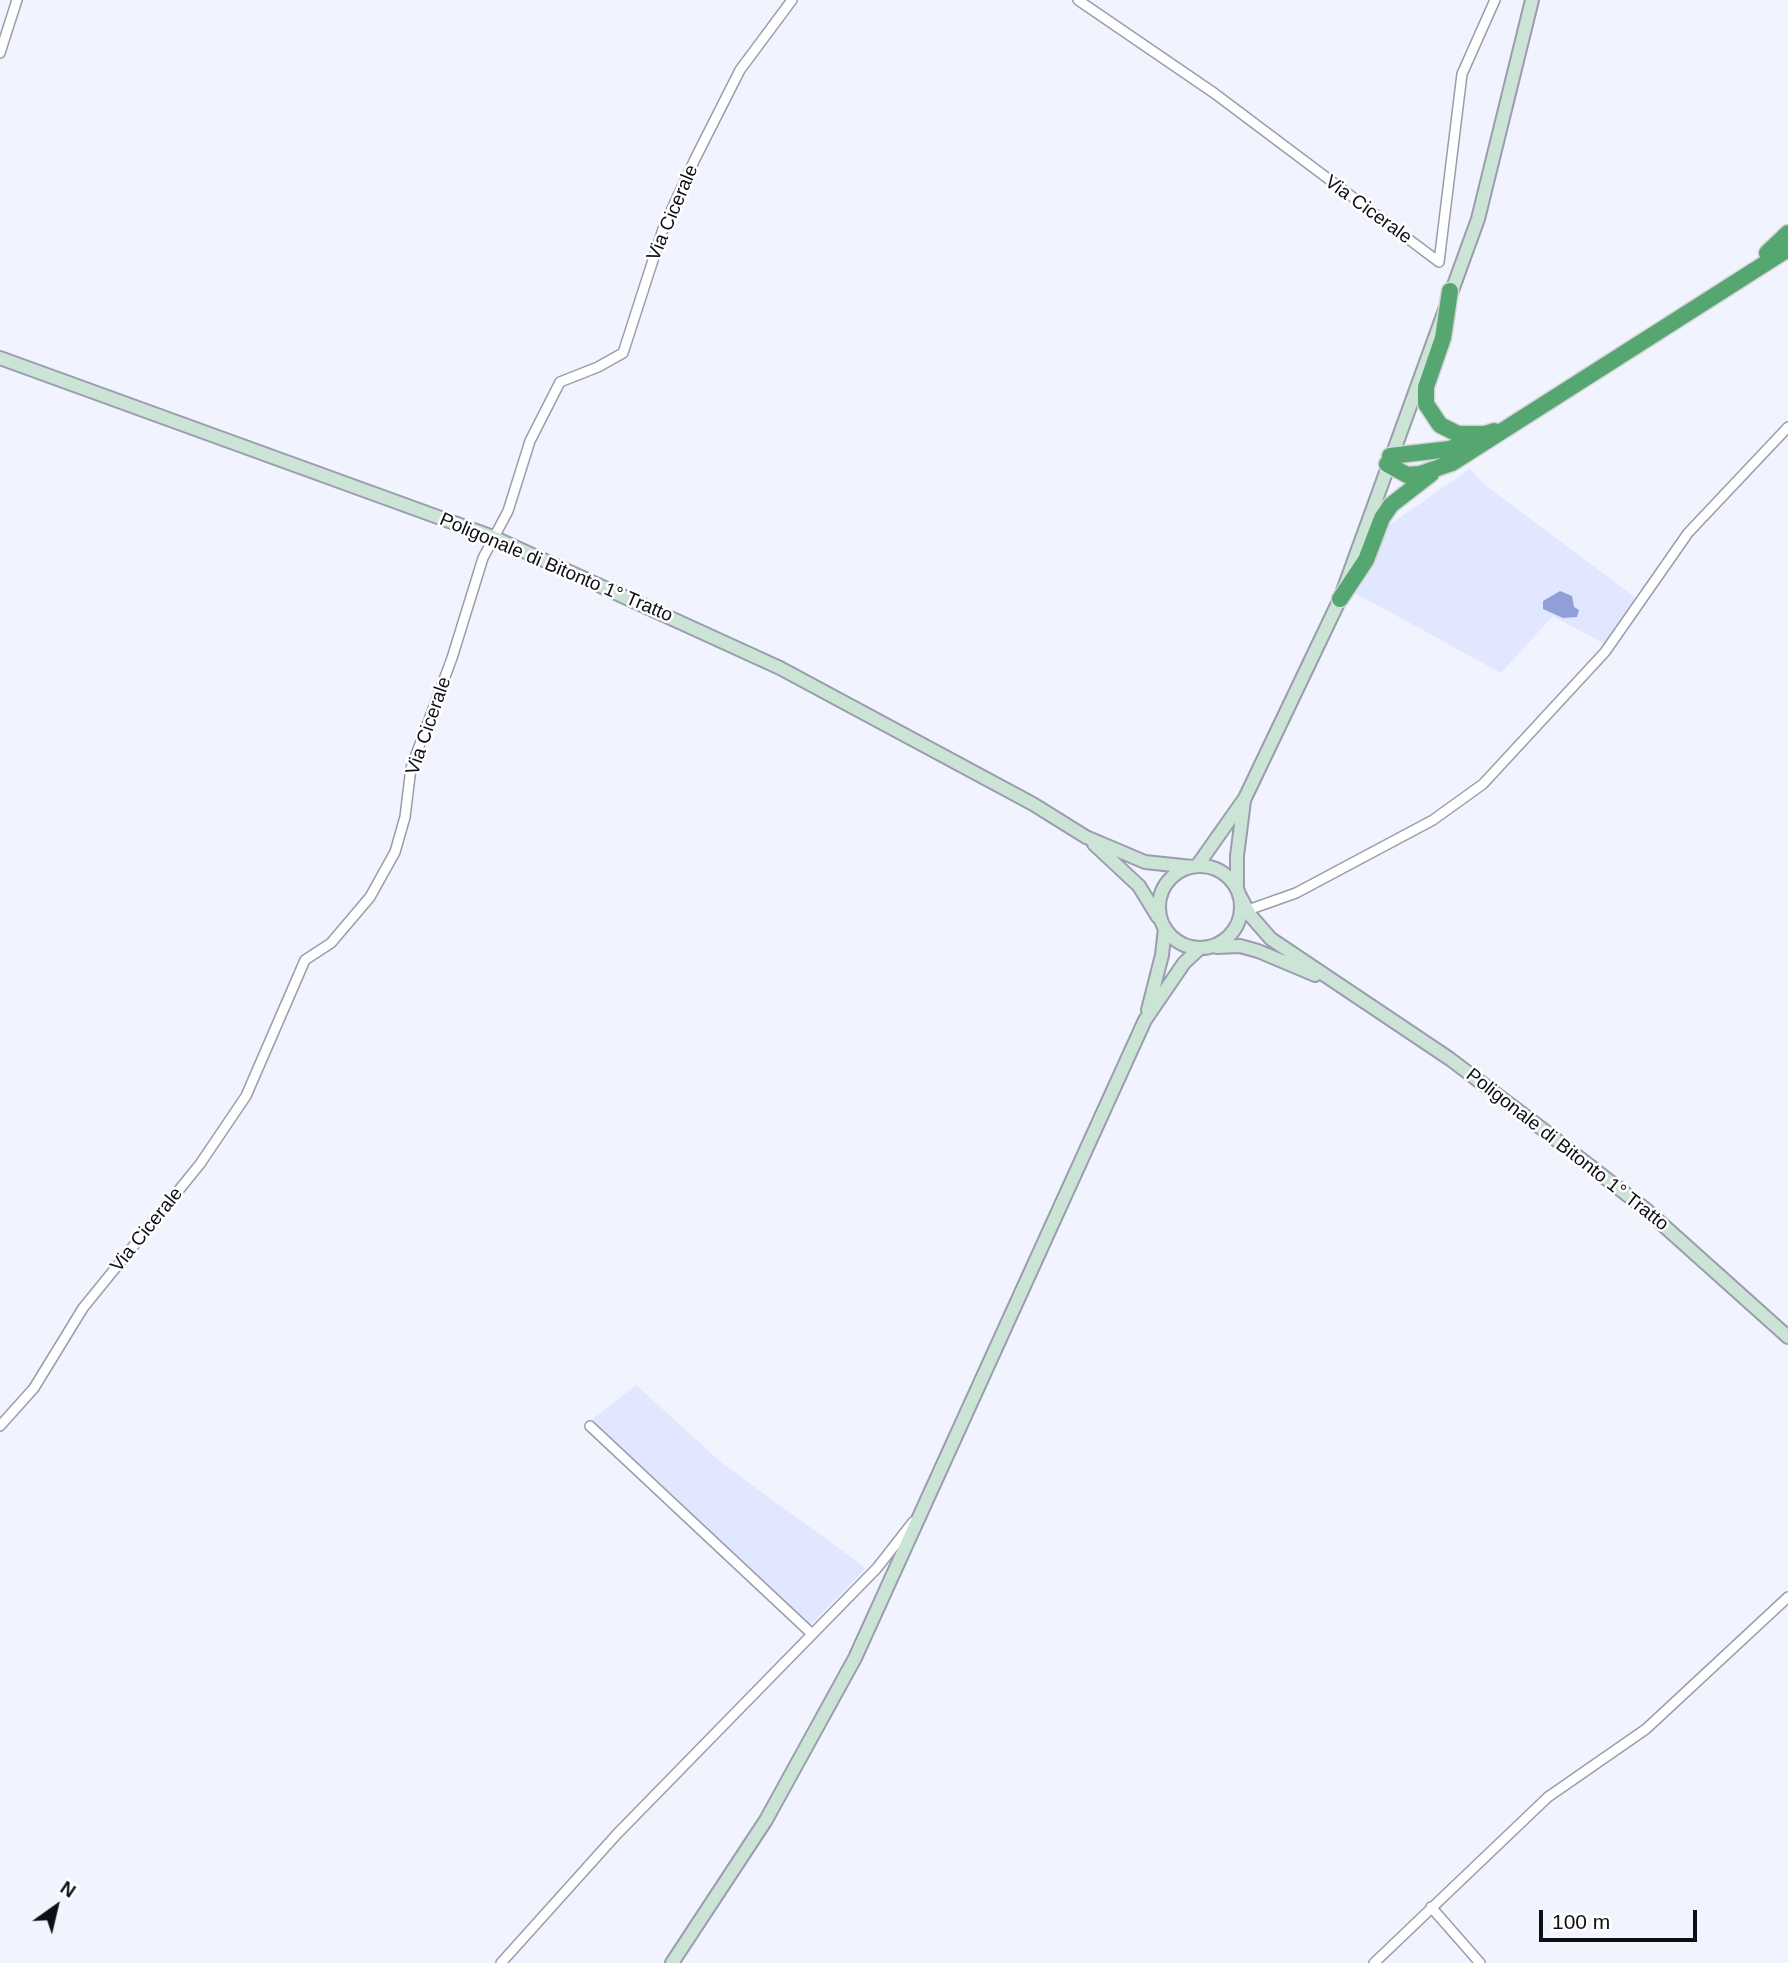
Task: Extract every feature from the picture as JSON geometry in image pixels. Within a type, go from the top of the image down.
[{"type":"highway","points":[[1740,279],[1788,233]]},
{"type":"highway","points":[[1340,599],[1366,560],[1382,518],[1391,505],[1440,469],[1788,249]]},
{"type":"highway","points":[[1740,279],[1788,260]]},
{"type":"highway","points":[[1450,291],[1443,338],[1426,387],[1426,404],[1433,418],[1448,430],[1458,434],[1485,434]]},
{"type":"highway","points":[[1389,460],[1450,449],[1510,425]]},
{"type":"highway","points":[[1389,460],[1407,474],[1440,469]]},
{"type":"main road","points":[[672,1963],[737,1866],[803,1756],[856,1658],[1145,1020],[1163,955],[1163,925],[1159,902],[1167,883],[1194,867],[1245,798],[1340,599],[1478,219],[1532,0]]},
{"type":"main road","name":"Poligonale di Bitonto 1° Tratto","points":[[0,358],[493,537],[780,668],[1033,804],[1086,837]]},
{"type":"main road","points":[[1213,947],[1234,933],[1242,909],[1237,856],[1245,798]]},
{"type":"main road","points":[[1086,837],[1145,862],[1219,870],[1239,891],[1248,910],[1271,939],[1332,982]]},
{"type":"main road","points":[[1086,837],[1139,886],[1163,925],[1180,944],[1199,949],[1240,946],[1332,982]]},
{"type":"main road","points":[[1145,1020],[1184,963],[1199,949]]},
{"type":"main road","name":"Poligonale di Bitonto 1° Tratto","points":[[1332,982],[1450,1059],[1644,1208],[1788,1337]]},
{"type":"street","points":[[0,53],[17,0]]},
{"type":"street","name":"Via Cicerale","points":[[0,1426],[34,1388],[83,1308],[200,1164],[246,1096],[305,960],[331,943],[370,897],[395,852],[405,817],[411,768],[493,537],[508,511],[530,441],[560,382],[598,367],[623,353],[664,226],[695,159],[740,70],[792,0]]},
{"type":"street","name":"Via Cicerale","points":[[1078,0],[1214,93],[1439,262],[1462,74],[1495,0]]},
{"type":"street","points":[[1248,910],[1296,893],[1433,820],[1483,784],[1605,652],[1688,533],[1788,427]]},
{"type":"street","points":[[590,1426],[811,1633]]},
{"type":"street","points":[[501,1963],[608,1844],[877,1567],[925,1507]]},
{"type":"street","points":[[1374,1963],[1548,1797],[1646,1729],[1788,1597]]},
{"type":"street","points":[[1431,1907],[1480,1963]]},
{"type":"shaded area","points":[[1470,469],[1485,485],[1636,598],[1606,645],[1553,616],[1501,673],[1353,592],[1383,529]]},
{"type":"shaded area","points":[[636,1385],[723,1464],[866,1568],[810,1626],[589,1422]]},
{"type":"water","points":[[1560,591],[1572,596],[1574,607],[1579,610],[1577,617],[1563,618],[1543,609],[1543,601]]}]
